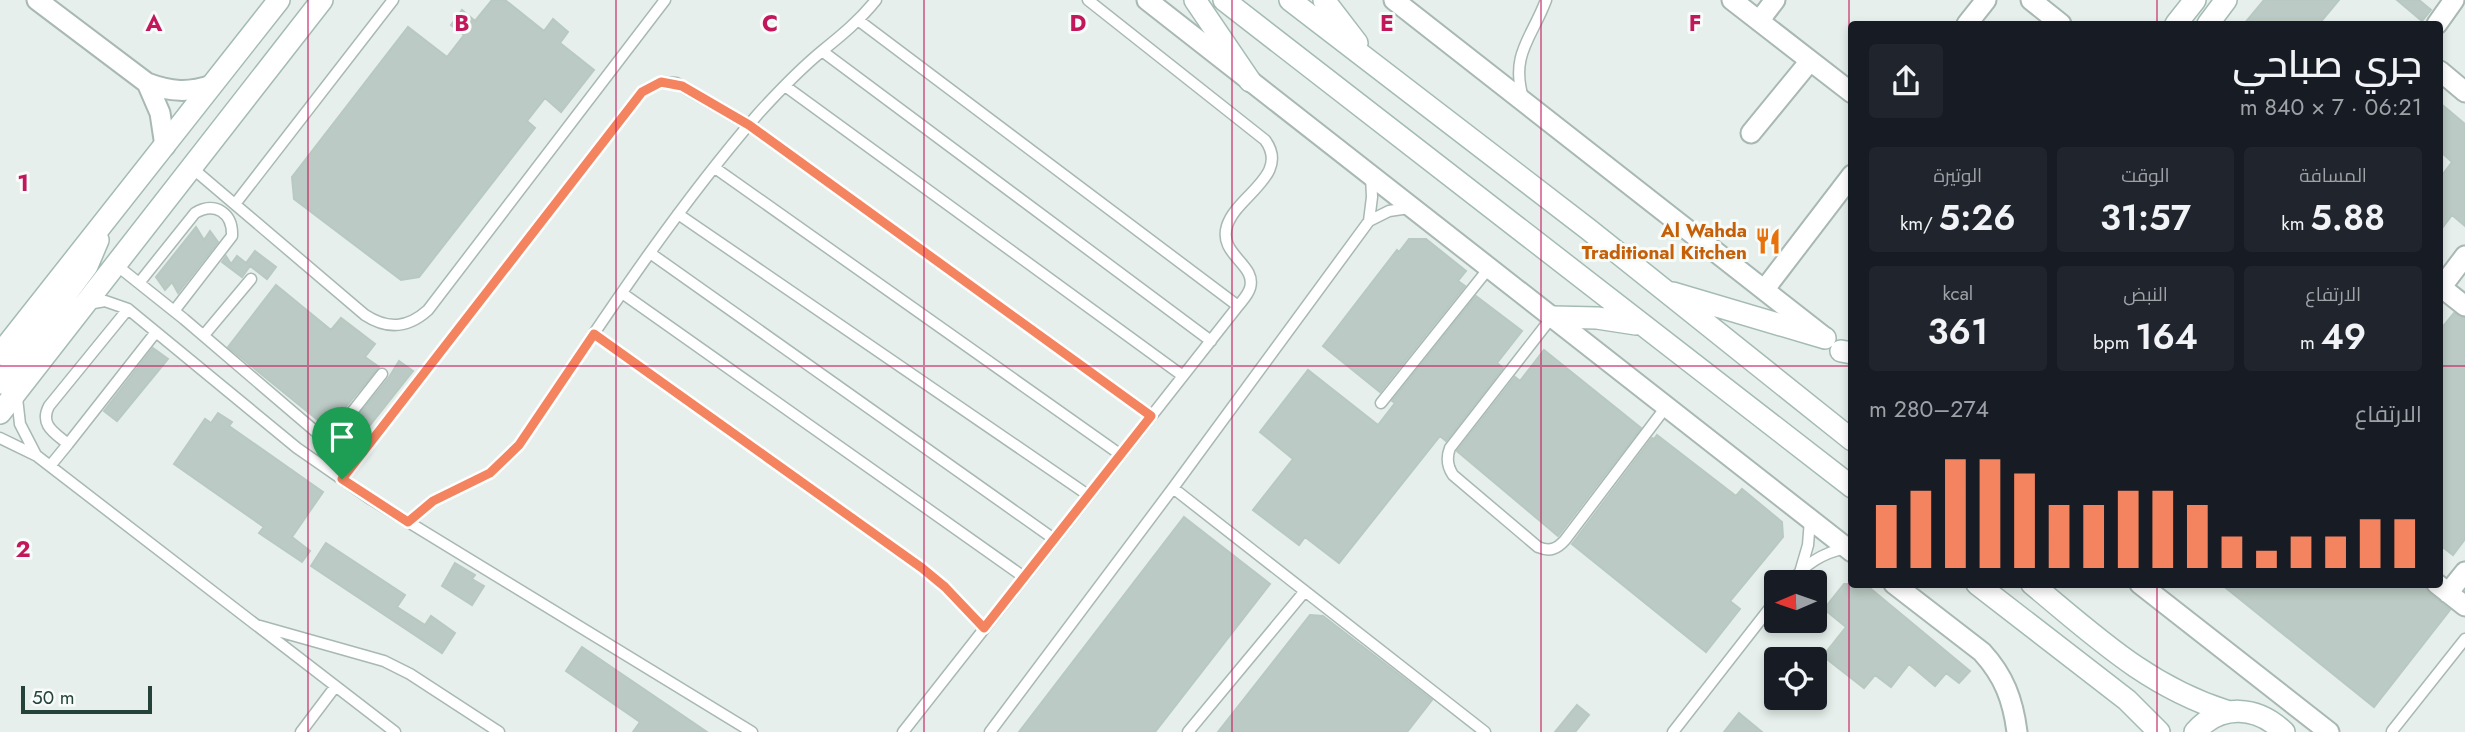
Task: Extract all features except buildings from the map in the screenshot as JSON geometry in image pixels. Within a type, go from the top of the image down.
[{"type":"main road","points":[[0,354],[279,0]]},
{"type":"main road","points":[[8,386],[81,307],[322,0]]},
{"type":"main road","points":[[1195,0],[1250,82]]},
{"type":"main road","points":[[1224,0],[1848,485]]},
{"type":"main road","points":[[1290,0],[1663,289],[1848,437]]},
{"type":"main road","points":[[1324,0],[1372,65]]},
{"type":"main road","points":[[2178,21],[2194,0]]},
{"type":"main road","points":[[2210,21],[2226,0]]},
{"type":"main road","points":[[0,412],[8,386],[88,266],[96,248],[99,227]]},
{"type":"main road","points":[[1663,289],[1842,350]]},
{"type":"main road","points":[[1552,317],[1597,318],[1642,326]]},
{"type":"main road","points":[[1982,588],[2127,700],[2159,732]]},
{"type":"main road","points":[[2037,588],[2147,676],[2186,696],[2227,711],[2258,714],[2273,721],[2284,732]]},
{"type":"main road","points":[[2195,732],[2205,722],[2227,711]]},
{"type":"street","points":[[37,0],[147,83],[180,92],[212,85]]},
{"type":"street","points":[[1147,0],[1848,549]]},
{"type":"street","points":[[1394,0],[1842,350]]},
{"type":"street","points":[[1732,0],[1848,90]]},
{"type":"street","points":[[1759,21],[1775,0]]},
{"type":"street","points":[[1969,21],[1986,0]]},
{"type":"street","points":[[2031,0],[2057,21]]},
{"type":"street","points":[[2439,21],[2454,0]]},
{"type":"street","points":[[1751,133],[1810,61]]},
{"type":"street","points":[[2443,74],[2465,92]]},
{"type":"street","points":[[147,83],[160,113],[165,146]]},
{"type":"street","points":[[1764,290],[1848,180]]},
{"type":"street","points":[[2443,284],[2465,256]]},
{"type":"street","points":[[2443,290],[2465,306]]},
{"type":"street","points":[[2465,572],[2443,589],[2465,606]]},
{"type":"street","points":[[1899,588],[1982,652],[1993,665],[2010,694],[2017,732]]},
{"type":"street","points":[[2145,588],[2329,732]]},
{"type":"lane","points":[[191,167],[376,322],[390,326],[405,325],[418,320],[428,310],[665,0]]},
{"type":"lane","points":[[408,522],[433,501],[490,473],[519,445],[678,214],[749,125],[785,86],[858,20],[876,0]]},
{"type":"lane","points":[[903,732],[1248,294],[1251,281],[1245,268],[1228,247],[1226,228],[1270,170],[1273,154],[1270,147],[1265,140],[1088,0]]},
{"type":"lane","points":[[1525,103],[1520,80],[1520,57],[1546,0]]},
{"type":"lane","points":[[234,204],[388,2]]},
{"type":"lane","points":[[858,20],[1238,306]]},
{"type":"lane","points":[[822,51],[1211,341]]},
{"type":"lane","points":[[342,479],[642,92],[661,82],[676,83],[749,125],[1151,416]]},
{"type":"lane","points":[[785,86],[1183,376]]},
{"type":"lane","points":[[715,168],[1121,455]]},
{"type":"lane","points":[[1369,221],[1372,197],[1370,173]]},
{"type":"lane","points":[[139,283],[195,213],[204,208],[222,211],[229,217],[232,236],[174,311]]},
{"type":"lane","points":[[990,732],[1369,221],[1389,211],[1411,208]]},
{"type":"lane","points":[[678,214],[1088,495]]},
{"type":"lane","points":[[650,253],[1054,539]]},
{"type":"lane","points":[[114,264],[204,335],[309,427],[322,433],[329,433],[341,426],[382,374]]},
{"type":"lane","points":[[1381,404],[1489,268]]},
{"type":"lane","points":[[204,335],[251,279]]},
{"type":"lane","points":[[622,293],[1024,578]]},
{"type":"lane","points":[[81,307],[105,301],[128,309],[297,448],[342,479],[752,732]]},
{"type":"lane","points":[[68,443],[48,428],[46,411],[128,309]]},
{"type":"lane","points":[[1552,317],[1447,455],[1449,469],[1453,475],[1538,547],[1550,550],[1565,540],[1666,407]]},
{"type":"lane","points":[[50,466],[156,332]]},
{"type":"lane","points":[[594,334],[922,568],[945,587],[984,628]]},
{"type":"lane","points":[[8,386],[20,424],[37,456]]},
{"type":"lane","points":[[0,438],[37,456],[395,732]]},
{"type":"lane","points":[[1173,488],[1485,732]]},
{"type":"lane","points":[[1801,569],[1808,545],[1810,520]]},
{"type":"lane","points":[[1801,569],[1817,558],[1848,550]]},
{"type":"lane","points":[[1188,732],[1305,591]]},
{"type":"lane","points":[[1673,732],[1764,615]]},
{"type":"lane","points":[[253,624],[384,661],[410,674],[499,732]]},
{"type":"lane","points":[[2392,731],[2465,639]]},
{"type":"lane","points":[[301,732],[335,687]]},
{"type":"place","name":"Al Wahda Traditional Kitchen","points":[[1768,241]]},
{"type":"route","points":[[661,82],[676,83],[749,125],[1151,416],[984,628],[945,587],[922,568],[594,334],[519,445],[505,460],[490,473],[433,501],[408,522],[342,479],[642,92],[654,83],[661,82]]}]
